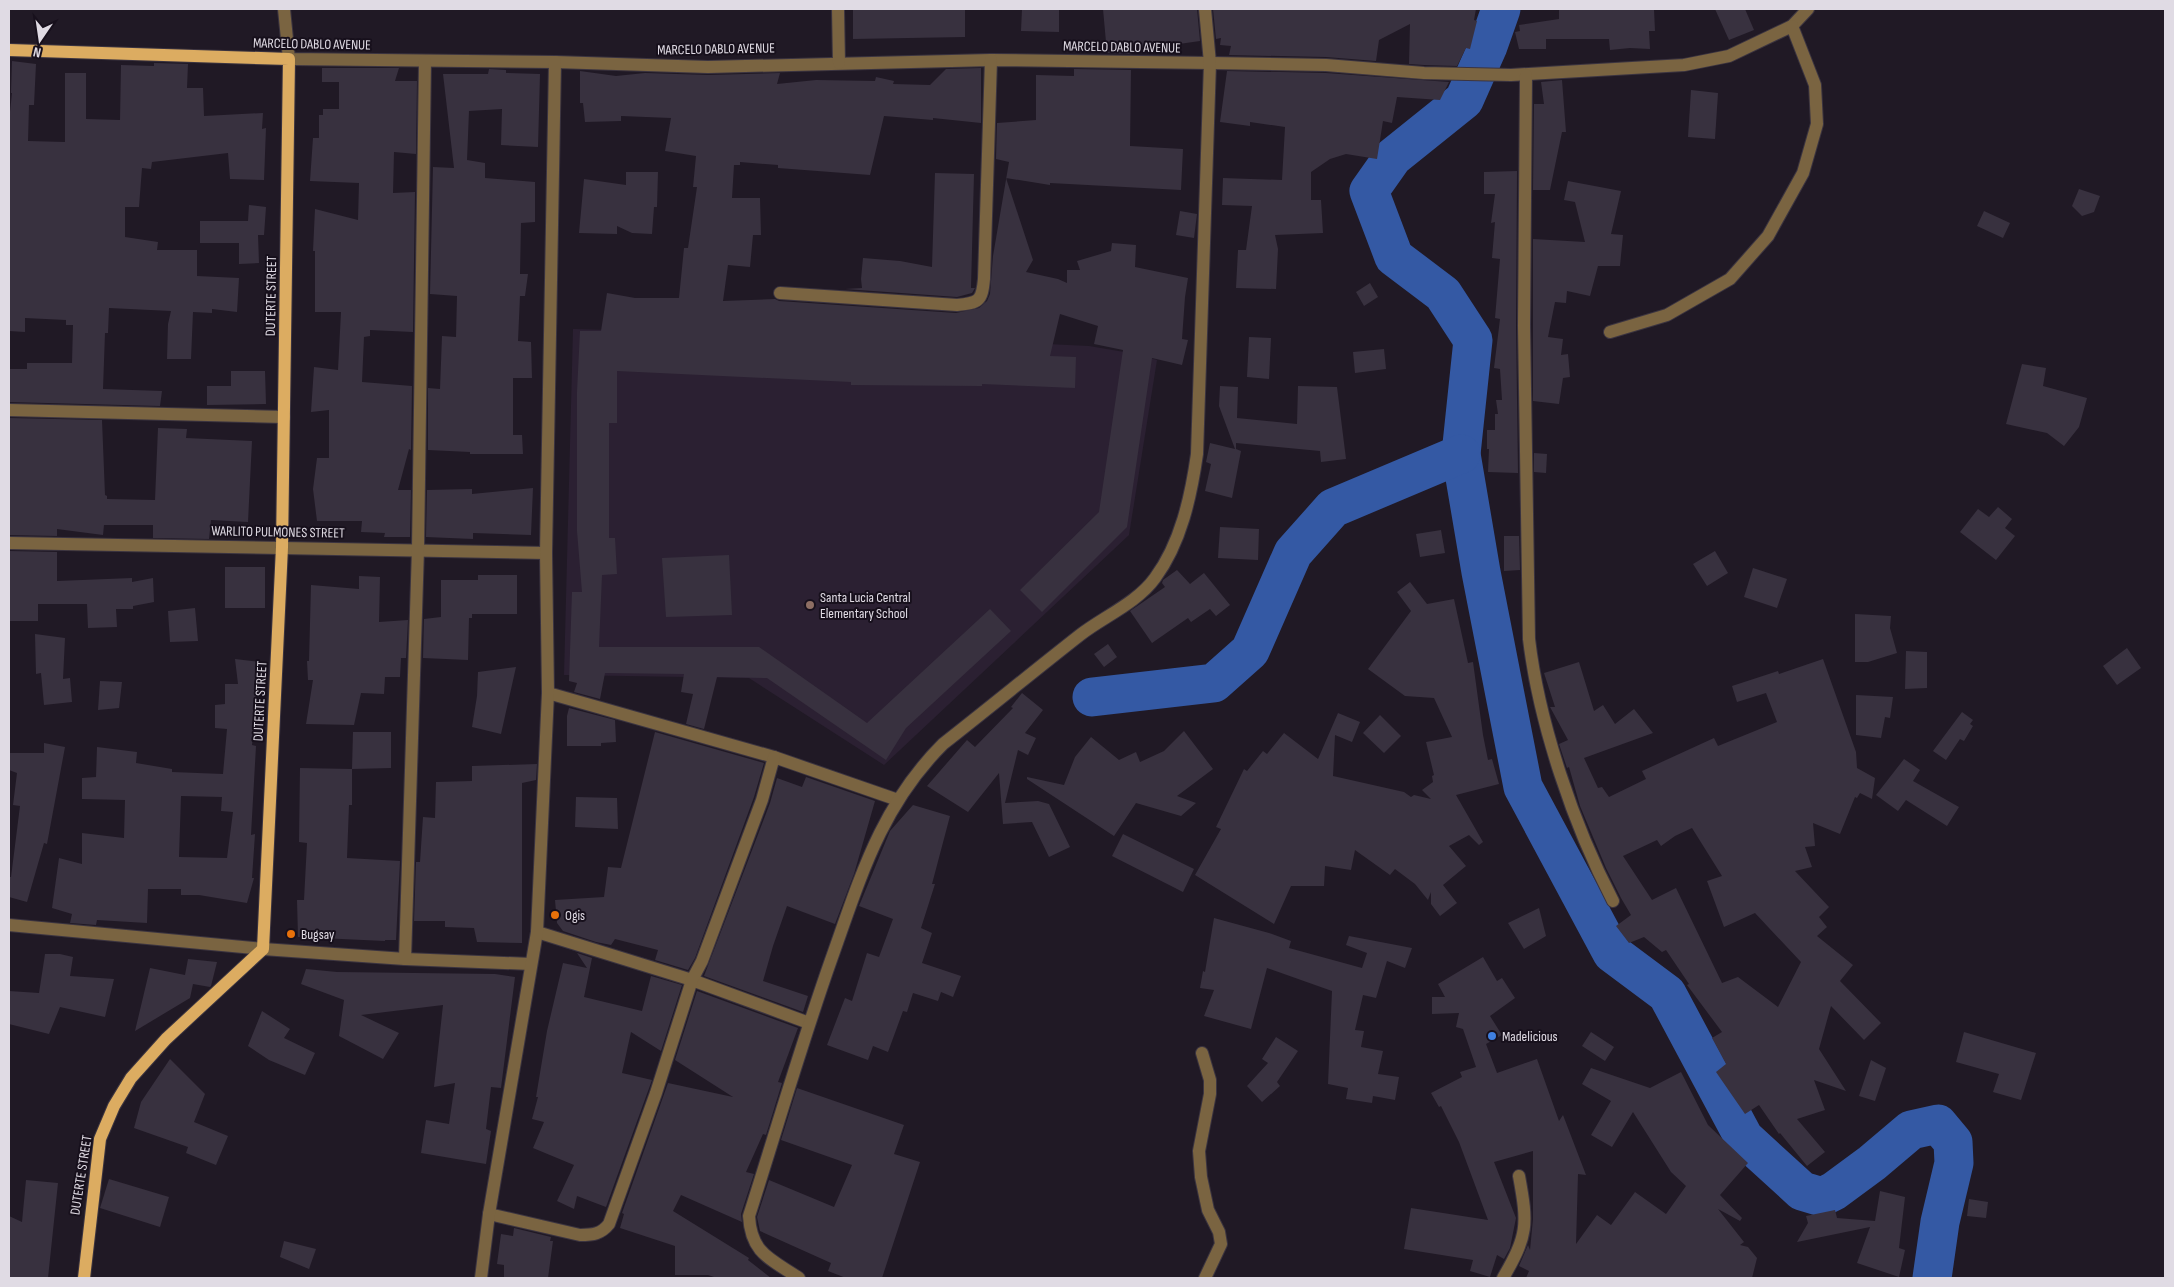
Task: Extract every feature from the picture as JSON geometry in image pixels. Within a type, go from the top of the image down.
[{"type":"main road","name":"MARCELO DABLO AVENUE","points":[[9,50],[289,59]]},
{"type":"main road","name":"DUTERTE STREET","points":[[84,1278],[100,1139],[114,1106],[131,1078],[166,1039],[263,949],[282,547],[289,59]]},
{"type":"street","points":[[284,9],[289,59]]},
{"type":"street","points":[[838,9],[839,62]]},
{"type":"street","points":[[799,1278],[756,1247],[750,1234],[749,1216],[809,1023],[865,866],[880,830],[898,800],[928,760],[943,744],[1082,634],[1120,609],[1150,585],[1174,546],[1191,489],[1197,454],[1210,63],[1205,9]]},
{"type":"street","points":[[1610,332],[1667,315],[1730,279],[1768,236],[1802,173],[1817,124],[1815,84],[1792,26],[1808,9]]},
{"type":"street","name":"MARCELO DABLO AVENUE","points":[[289,59],[554,62],[708,67],[839,62],[991,60],[1326,65],[1424,73],[1526,75],[1684,65],[1729,56],[1792,26]]},
{"type":"street","points":[[780,293],[950,305],[971,304],[977,301],[982,295],[984,279],[991,60]]},
{"type":"street","points":[[405,959],[418,550],[425,61]]},
{"type":"street","points":[[481,1278],[489,1214],[537,932],[548,693],[546,553],[554,62]]},
{"type":"street","points":[[1526,75],[1524,326],[1529,639],[1532,662],[1551,743],[1582,836],[1613,901]]},
{"type":"street","points":[[9,410],[284,417]]},
{"type":"street","name":"WARLITO PULMONES STREET","points":[[9,543],[546,553]]},
{"type":"street","points":[[548,693],[774,757],[898,800]]},
{"type":"street","points":[[489,1214],[580,1235],[593,1235],[603,1232],[609,1224],[656,1093],[692,980],[702,961],[762,800],[774,757]]},
{"type":"street","points":[[9,926],[263,949],[405,959],[531,964]]},
{"type":"street","points":[[537,932],[692,980],[809,1023]]},
{"type":"street","points":[[1202,1053],[1210,1080],[1210,1094],[1199,1151],[1201,1176],[1208,1210],[1221,1244],[1205,1278]]},
{"type":"street","points":[[1502,1278],[1519,1249],[1524,1230],[1525,1212],[1519,1176]]},
{"type":"shaded area","name":"Santa Lucia Central Elementary School","points":[[573,329],[916,338],[1089,346],[1136,354],[1157,360],[1129,535],[884,765],[749,678],[564,675]]},
{"type":"building","points":[[853,9],[965,9],[965,37],[853,39]]},
{"type":"building","points":[[1022,9],[1059,9],[1059,32],[1021,31]]},
{"type":"building","points":[[1103,9],[1197,9],[1200,41],[1172,45],[1159,52],[1132,50],[1131,54],[1107,53]]},
{"type":"building","points":[[1213,9],[1476,9],[1474,20],[1477,21],[1470,49],[1466,48],[1457,66],[1424,65],[1409,64],[1410,24],[1379,40],[1376,61],[1326,57],[1229,55],[1231,46],[1220,45],[1221,38],[1216,39]]},
{"type":"building","points":[[1559,9],[1654,9],[1655,31],[1649,31],[1650,49],[1610,50],[1609,39],[1546,39],[1546,49],[1519,49],[1515,32],[1520,31],[1519,25],[1559,19]]},
{"type":"building","points":[[1715,9],[1745,9],[1754,30],[1729,40]]},
{"type":"building","points":[[12,61],[36,64],[34,105],[29,105],[28,141],[65,142],[65,73],[86,73],[86,119],[120,120],[121,65],[154,66],[154,63],[188,64],[187,88],[203,88],[204,116],[263,113],[262,129],[266,128],[264,180],[230,179],[228,153],[152,162],[151,169],[142,168],[139,207],[125,207],[125,237],[158,242],[157,250],[197,250],[197,276],[239,278],[237,312],[212,309],[212,313],[193,312],[191,359],[167,359],[168,324],[171,311],[109,308],[108,333],[105,333],[103,389],[162,391],[160,406],[9,402],[9,369],[27,369],[27,363],[72,363],[73,325],[66,325],[66,320],[25,318],[25,332],[9,331],[9,121],[12,93]]},
{"type":"building","points":[[322,68],[399,68],[395,81],[417,81],[416,154],[394,152],[393,193],[415,192],[413,332],[370,330],[370,336],[364,337],[362,382],[412,386],[411,450],[409,449],[398,490],[411,490],[410,537],[384,537],[385,533],[361,532],[362,521],[317,521],[313,489],[317,458],[329,458],[329,410],[311,412],[314,367],[338,370],[341,312],[315,312],[315,251],[313,251],[315,209],[358,220],[359,183],[310,181],[313,138],[319,138],[319,115],[323,115],[323,109],[339,109],[339,82],[322,82]]},
{"type":"building","points":[[981,68],[981,123],[933,118],[933,120],[884,116],[870,175],[778,168],[778,165],[740,162],[740,165],[734,165],[732,198],[760,198],[761,235],[753,235],[750,267],[728,265],[723,301],[775,299],[779,301],[956,313],[979,308],[987,301],[990,294],[993,256],[1006,179],[1033,260],[1026,272],[1058,279],[1067,283],[1067,270],[1080,270],[1077,261],[1111,251],[1112,243],[1136,245],[1135,267],[1188,278],[1182,339],[1188,340],[1182,365],[1152,358],[1127,527],[1042,612],[1020,590],[1099,512],[1123,350],[1094,344],[1098,326],[1060,314],[1050,356],[1076,357],[1075,388],[982,384],[982,386],[851,385],[851,382],[617,371],[617,423],[609,423],[609,538],[615,538],[617,574],[602,575],[599,647],[759,647],[867,723],[990,609],[1011,631],[906,728],[886,760],[767,678],[717,677],[704,729],[686,724],[693,694],[681,692],[684,674],[605,673],[600,699],[574,692],[577,683],[569,681],[572,592],[582,592],[577,531],[577,392],[580,331],[601,331],[607,293],[635,298],[679,298],[684,248],[688,248],[697,187],[693,187],[696,156],[665,151],[671,118],[621,116],[621,121],[585,122],[583,103],[580,103],[580,71],[616,76],[645,73],[708,75],[780,73],[777,84],[816,80],[875,81],[876,77],[894,81],[893,84],[930,85],[946,69]]},
{"type":"building","points":[[489,69],[506,70],[506,73],[540,74],[538,147],[501,145],[502,109],[469,111],[467,160],[485,163],[485,178],[535,182],[535,222],[521,223],[520,274],[528,274],[525,296],[520,296],[518,341],[531,342],[532,378],[513,378],[513,435],[522,435],[523,454],[470,454],[470,452],[428,450],[428,388],[440,389],[442,336],[456,337],[457,296],[430,294],[433,167],[454,168],[443,74],[488,74]]},
{"type":"building","points":[[1074,69],[1131,70],[1130,146],[1183,149],[1181,190],[1050,183],[1050,185],[1006,178],[1009,162],[996,159],[997,123],[1036,120],[1036,75],[1074,76]]},
{"type":"building","points":[[1227,71],[1326,73],[1449,82],[1440,100],[1397,97],[1392,123],[1383,121],[1377,159],[1346,154],[1330,159],[1311,172],[1311,200],[1321,200],[1323,233],[1275,235],[1278,249],[1276,289],[1236,288],[1238,250],[1246,250],[1252,206],[1222,205],[1223,178],[1282,180],[1285,127],[1250,122],[1250,126],[1220,122]]},
{"type":"building","points":[[1562,80],[1566,132],[1562,132],[1550,190],[1533,190],[1534,104],[1544,104],[1541,82]]},
{"type":"building","points":[[1691,90],[1718,93],[1715,139],[1688,137]]},
{"type":"building","points":[[1517,171],[1516,326],[1518,473],[1488,472],[1489,449],[1487,449],[1487,430],[1495,430],[1495,414],[1498,414],[1496,400],[1502,400],[1500,369],[1494,368],[1500,319],[1495,318],[1500,259],[1492,258],[1495,222],[1491,223],[1495,194],[1484,194],[1484,172]]},
{"type":"building","points":[[626,172],[658,172],[657,207],[654,207],[652,234],[632,233],[617,226],[617,234],[579,233],[584,179],[626,185]]},
{"type":"building","points":[[935,173],[974,174],[971,288],[975,288],[972,293],[957,297],[845,289],[862,288],[863,258],[900,261],[932,267]]},
{"type":"building","points":[[1568,181],[1621,191],[1611,234],[1623,235],[1620,266],[1598,266],[1590,296],[1567,291],[1566,303],[1555,302],[1548,337],[1563,339],[1561,355],[1568,354],[1570,377],[1563,378],[1559,404],[1533,401],[1533,239],[1585,242],[1575,202],[1564,200]]},
{"type":"building","points":[[2079,189],[2100,196],[2094,212],[2082,216],[2072,206]]},
{"type":"building","points":[[249,205],[266,207],[264,235],[258,235],[259,263],[239,264],[239,243],[200,243],[200,221],[248,221]]},
{"type":"building","points":[[1180,211],[1197,214],[1194,238],[1176,235]]},
{"type":"building","points":[[1984,211],[2010,223],[2003,238],[1977,226]]},
{"type":"building","points":[[1370,283],[1378,297],[1364,306],[1356,292]]},
{"type":"building","points":[[1249,337],[1271,338],[1269,379],[1247,377]]},
{"type":"building","points":[[1384,349],[1386,369],[1355,373],[1353,352]]},
{"type":"building","points":[[2022,364],[2046,368],[2043,386],[2087,398],[2079,427],[2064,446],[2047,433],[2006,424]]},
{"type":"building","points":[[231,371],[265,371],[266,404],[207,405],[207,386],[231,386]]},
{"type":"building","points":[[1220,386],[1238,387],[1237,418],[1297,424],[1298,386],[1337,387],[1346,459],[1321,462],[1320,451],[1236,443],[1236,449],[1241,451],[1232,498],[1205,491],[1211,464],[1206,462],[1210,443],[1235,449],[1219,406]]},
{"type":"building","points":[[9,418],[102,420],[105,495],[107,499],[155,500],[158,428],[187,429],[186,438],[252,441],[248,522],[211,520],[209,539],[153,538],[153,525],[104,525],[103,535],[57,529],[57,536],[9,535]]},
{"type":"building","points":[[1534,453],[1547,454],[1546,473],[1534,472]]},
{"type":"building","points":[[533,488],[531,535],[473,533],[473,539],[426,537],[427,490],[472,489],[472,494]]},
{"type":"building","points":[[1998,507],[2012,519],[2005,528],[2015,536],[1996,560],[1960,532],[1978,509],[1989,517]]},
{"type":"building","points":[[1220,527],[1259,529],[1258,560],[1218,558]]},
{"type":"building","points":[[1441,530],[1445,553],[1420,557],[1416,534]]},
{"type":"building","points":[[1504,536],[1519,536],[1520,570],[1504,571]]},
{"type":"building","points":[[9,551],[57,552],[57,581],[132,578],[132,582],[153,578],[154,602],[133,606],[133,609],[116,609],[117,627],[88,628],[87,604],[38,604],[38,621],[9,621]]},
{"type":"building","points":[[1715,551],[1728,573],[1707,586],[1693,564]]},
{"type":"building","points":[[729,555],[732,615],[666,617],[662,558]]},
{"type":"building","points":[[225,567],[265,567],[265,608],[225,608]]},
{"type":"building","points":[[1753,568],[1787,579],[1777,608],[1744,597]]},
{"type":"building","points":[[1177,570],[1190,584],[1204,573],[1230,605],[1216,616],[1210,609],[1191,622],[1188,618],[1152,643],[1130,611],[1165,587],[1162,583],[1163,580]]},
{"type":"building","points":[[478,575],[517,575],[517,614],[472,614],[472,618],[469,618],[468,660],[423,658],[424,619],[441,617],[441,580],[478,580]]},
{"type":"building","points":[[359,576],[380,577],[379,622],[408,620],[406,658],[401,658],[400,677],[385,677],[384,694],[361,693],[354,725],[306,724],[313,680],[308,680],[307,661],[309,661],[311,585],[359,589]]},
{"type":"building","points":[[1410,582],[1427,604],[1454,599],[1468,663],[1473,662],[1488,760],[1492,759],[1499,784],[1456,795],[1483,842],[1479,845],[1469,835],[1449,846],[1466,866],[1443,885],[1457,903],[1440,916],[1431,904],[1431,892],[1428,900],[1415,884],[1395,869],[1390,875],[1355,850],[1351,870],[1325,866],[1324,886],[1291,886],[1274,924],[1195,875],[1221,829],[1216,827],[1244,769],[1247,771],[1263,751],[1267,754],[1284,733],[1318,759],[1338,713],[1360,722],[1352,742],[1335,735],[1333,776],[1404,792],[1411,797],[1414,795],[1431,799],[1422,790],[1433,782],[1432,776],[1434,775],[1426,742],[1452,737],[1434,698],[1405,696],[1368,669],[1411,611],[1397,592]]},
{"type":"building","points":[[195,608],[198,641],[170,642],[168,611]]},
{"type":"building","points":[[1855,614],[1891,616],[1890,628],[1897,653],[1868,662],[1855,662]]},
{"type":"building","points":[[35,634],[65,638],[63,679],[70,678],[72,702],[44,705],[41,673],[36,674]]},
{"type":"building","points":[[1108,644],[1117,657],[1104,667],[1094,654]]},
{"type":"building","points":[[2127,648],[2141,668],[2117,685],[2103,666]]},
{"type":"building","points":[[1906,651],[1927,652],[1927,688],[1905,689]]},
{"type":"building","points":[[235,659],[260,662],[252,745],[256,746],[251,835],[255,834],[252,878],[254,878],[247,903],[199,895],[181,895],[181,889],[148,889],[147,923],[97,920],[96,925],[70,923],[72,914],[52,908],[59,858],[82,864],[82,833],[124,838],[125,800],[82,799],[82,778],[96,777],[97,747],[137,752],[136,763],[172,769],[172,772],[223,774],[227,729],[215,728],[215,705],[225,704],[225,684],[238,684]],"holes":[[[181,796],[222,797],[221,811],[233,812],[227,858],[179,857]]]},
{"type":"building","points":[[1823,659],[1856,752],[1857,768],[1875,778],[1872,799],[1860,793],[1857,798],[1855,797],[1840,834],[1813,823],[1815,846],[1805,847],[1812,867],[1795,871],[1829,907],[1819,917],[1827,927],[1817,936],[1853,965],[1840,981],[1881,1023],[1864,1040],[1831,1006],[1819,1049],[1846,1091],[1814,1080],[1825,1110],[1797,1119],[1825,1152],[1807,1166],[1779,1134],[1759,1105],[1745,1114],[1716,1072],[1726,1064],[1712,1038],[1722,1032],[1687,985],[1689,984],[1666,950],[1662,952],[1644,937],[1629,943],[1616,926],[1631,915],[1606,868],[1580,806],[1569,767],[1567,768],[1559,744],[1568,740],[1550,707],[1555,707],[1544,673],[1579,662],[1594,711],[1603,705],[1615,724],[1634,709],[1653,733],[1584,758],[1598,788],[1602,787],[1609,797],[1646,779],[1642,771],[1714,738],[1718,746],[1777,722],[1766,693],[1737,702],[1732,686],[1778,671],[1779,674]],"holes":[[[1692,828],[1722,876],[1707,881],[1724,927],[1755,913],[1801,962],[1778,1007],[1738,977],[1722,983],[1676,888],[1652,900],[1623,856],[1657,840],[1661,846],[1675,836]]]},
{"type":"building","points":[[516,667],[501,734],[472,727],[477,696],[478,672]]},
{"type":"building","points":[[100,681],[122,682],[119,708],[98,710]]},
{"type":"building","points":[[1022,693],[1043,710],[1025,733],[1036,738],[1028,755],[1018,750],[1005,803],[1038,801],[1049,804],[1070,847],[1049,857],[1032,822],[1003,824],[999,773],[968,812],[927,786],[967,740],[975,747],[1013,708],[1011,707]]},
{"type":"building","points":[[1856,695],[1893,697],[1890,718],[1885,717],[1881,738],[1856,735]]},
{"type":"building","points":[[569,708],[615,720],[616,742],[601,743],[601,746],[567,746],[567,716]]},
{"type":"building","points":[[1962,712],[1973,720],[1970,724],[1973,726],[1964,741],[1960,739],[1946,760],[1933,751]]},
{"type":"building","points":[[1380,715],[1401,736],[1384,753],[1363,733]]},
{"type":"building","points":[[1184,731],[1213,769],[1177,796],[1196,803],[1181,816],[1136,803],[1114,836],[1027,779],[1027,777],[1064,785],[1075,757],[1091,737],[1119,760],[1136,752],[1140,762],[1164,751]]},
{"type":"building","points":[[353,732],[391,732],[391,768],[352,769]]},
{"type":"building","points":[[655,732],[764,763],[754,797],[695,958],[688,970],[655,960],[658,950],[615,939],[611,945],[596,942],[563,931],[557,923],[555,900],[604,897],[608,867],[621,868]]},
{"type":"building","points":[[44,743],[65,747],[47,844],[44,843],[27,902],[9,897],[9,877],[11,877],[20,806],[13,805],[17,773],[9,770],[9,753],[44,753]]},
{"type":"building","points":[[1904,759],[1920,770],[1913,781],[1959,807],[1947,826],[1906,800],[1898,811],[1876,795]]},
{"type":"building","points":[[537,764],[536,780],[522,783],[522,943],[477,942],[474,928],[445,927],[445,921],[414,921],[416,862],[420,862],[423,817],[435,818],[436,782],[472,781],[472,766]]},
{"type":"building","points":[[300,768],[352,769],[352,805],[349,805],[347,858],[400,861],[396,940],[298,937],[297,900],[304,900],[307,843],[299,842]]},
{"type":"building","points":[[806,777],[875,801],[854,874],[835,924],[787,906],[773,946],[763,981],[808,996],[803,1012],[704,976],[770,803],[777,778],[802,787]]},
{"type":"building","points":[[576,797],[617,798],[618,829],[575,827]]},
{"type":"building","points":[[913,805],[950,816],[932,884],[935,884],[921,928],[932,933],[922,963],[961,976],[953,997],[941,992],[938,1001],[913,993],[907,1012],[903,1011],[888,1052],[873,1046],[868,1060],[827,1045],[845,998],[852,1001],[867,953],[879,957],[893,919],[859,906],[890,831]]},
{"type":"building","points":[[1123,834],[1194,869],[1183,892],[1112,856]]},
{"type":"building","points":[[1539,908],[1546,936],[1524,949],[1508,923]]},
{"type":"building","points":[[1214,918],[1291,941],[1289,948],[1362,968],[1367,953],[1346,945],[1349,936],[1412,948],[1405,968],[1387,961],[1376,998],[1363,995],[1355,1030],[1364,1031],[1361,1047],[1383,1051],[1378,1074],[1399,1077],[1395,1100],[1373,1096],[1372,1103],[1346,1099],[1348,1088],[1328,1084],[1332,991],[1267,968],[1251,1029],[1204,1016],[1214,990],[1200,988],[1203,971],[1205,972]]},
{"type":"building","points":[[577,953],[592,958],[584,997],[642,1011],[651,976],[682,985],[661,1051],[631,1032],[622,1073],[652,1080],[606,1207],[577,1196],[574,1209],[557,1201],[574,1165],[533,1148],[544,1122],[532,1119],[538,1097],[536,1097],[547,1031],[563,963],[587,968]]},
{"type":"building","points":[[45,954],[60,954],[73,957],[70,976],[114,979],[105,1017],[60,1007],[49,1034],[9,1024],[9,991],[39,993]]},
{"type":"building","points":[[1483,957],[1497,981],[1502,978],[1515,998],[1490,1016],[1502,1035],[1486,1044],[1497,1073],[1537,1059],[1559,1121],[1563,1115],[1586,1175],[1578,1174],[1576,1244],[1597,1215],[1611,1225],[1635,1192],[1666,1214],[1686,1186],[1671,1172],[1633,1112],[1612,1147],[1591,1135],[1611,1101],[1582,1084],[1591,1068],[1650,1088],[1681,1072],[1708,1125],[1748,1163],[1720,1195],[1742,1218],[1740,1221],[1718,1209],[1744,1242],[1740,1245],[1748,1247],[1757,1258],[1752,1278],[1526,1278],[1529,1271],[1519,1266],[1528,1245],[1530,1250],[1533,1219],[1533,1151],[1494,1162],[1516,1218],[1510,1248],[1504,1259],[1497,1255],[1490,1277],[1470,1271],[1473,1260],[1404,1249],[1411,1208],[1488,1220],[1459,1142],[1441,1106],[1439,1107],[1431,1093],[1462,1077],[1460,1072],[1476,1067],[1463,1029],[1456,1027],[1459,1013],[1432,1014],[1432,997],[1445,997],[1438,984]]},
{"type":"building","points":[[188,959],[217,962],[211,986],[193,984],[190,998],[135,1031],[150,968],[185,975]]},
{"type":"building","points":[[306,969],[337,972],[495,974],[515,977],[501,1088],[491,1087],[486,1129],[491,1131],[486,1164],[421,1153],[426,1120],[449,1124],[455,1083],[434,1087],[443,1005],[361,1015],[399,1033],[383,1059],[339,1036],[344,1000],[301,984]]},
{"type":"building","points":[[697,991],[798,1028],[778,1082],[782,1083],[766,1135],[763,1134],[746,1172],[754,1174],[741,1214],[742,1222],[681,1195],[673,1211],[749,1258],[748,1260],[771,1278],[717,1278],[708,1275],[675,1275],[675,1246],[620,1228],[624,1214],[622,1213],[668,1083],[733,1097],[675,1060]]},
{"type":"building","points":[[262,1011],[290,1029],[284,1038],[315,1053],[305,1075],[269,1060],[248,1046]]},
{"type":"building","points":[[1591,1032],[1614,1047],[1605,1061],[1582,1046]]},
{"type":"building","points":[[1964,1032],[2036,1053],[2021,1100],[1993,1092],[1999,1074],[1956,1062]]},
{"type":"building","points":[[1276,1037],[1298,1051],[1277,1082],[1280,1086],[1262,1102],[1247,1086],[1268,1063],[1262,1059]]},
{"type":"building","points":[[170,1059],[205,1094],[194,1122],[228,1136],[216,1165],[186,1153],[188,1147],[134,1128],[141,1102]]},
{"type":"building","points":[[1871,1060],[1886,1068],[1875,1101],[1859,1096]]},
{"type":"building","points":[[797,1088],[904,1125],[894,1154],[920,1162],[882,1278],[846,1278],[828,1271],[831,1263],[760,1231],[757,1217],[769,1180],[834,1207],[852,1165],[781,1140]]},
{"type":"building","points":[[109,1179],[169,1197],[160,1227],[100,1208]]},
{"type":"building","points":[[26,1180],[58,1183],[48,1278],[9,1278],[9,1216],[22,1222]]},
{"type":"building","points":[[1880,1191],[1905,1197],[1899,1248],[1905,1250],[1899,1277],[1857,1263],[1870,1227],[1797,1242],[1808,1223],[1806,1216],[1835,1210],[1837,1218],[1875,1221]]},
{"type":"building","points":[[1969,1199],[1988,1202],[1986,1218],[1967,1216]]},
{"type":"building","points":[[514,1228],[551,1237],[550,1241],[553,1241],[548,1278],[504,1278],[504,1265],[497,1264],[501,1234],[513,1236]]},
{"type":"building","points":[[284,1241],[316,1249],[309,1269],[280,1257]]},
{"type":"waterway","points":[[1501,9],[1488,46],[1464,100],[1393,157],[1369,191],[1394,257],[1443,294],[1473,340],[1461,454],[1481,572],[1523,787],[1612,953],[1667,994],[1744,1138],[1802,1191],[1822,1197],[1834,1191],[1872,1163],[1911,1130],[1938,1124],[1953,1142],[1954,1163],[1940,1222],[1932,1278]]},
{"type":"waterway","points":[[1092,697],[1214,683],[1250,651],[1293,553],[1333,508],[1461,454]]},
{"type":"place","name":"Santa Lucia Central Elementary School","points":[[810,605]]},
{"type":"place","name":"Ogis","points":[[555,915]]},
{"type":"place","name":"Bugsay","points":[[291,934]]},
{"type":"place","name":"Madelicious","points":[[1492,1036]]}]
